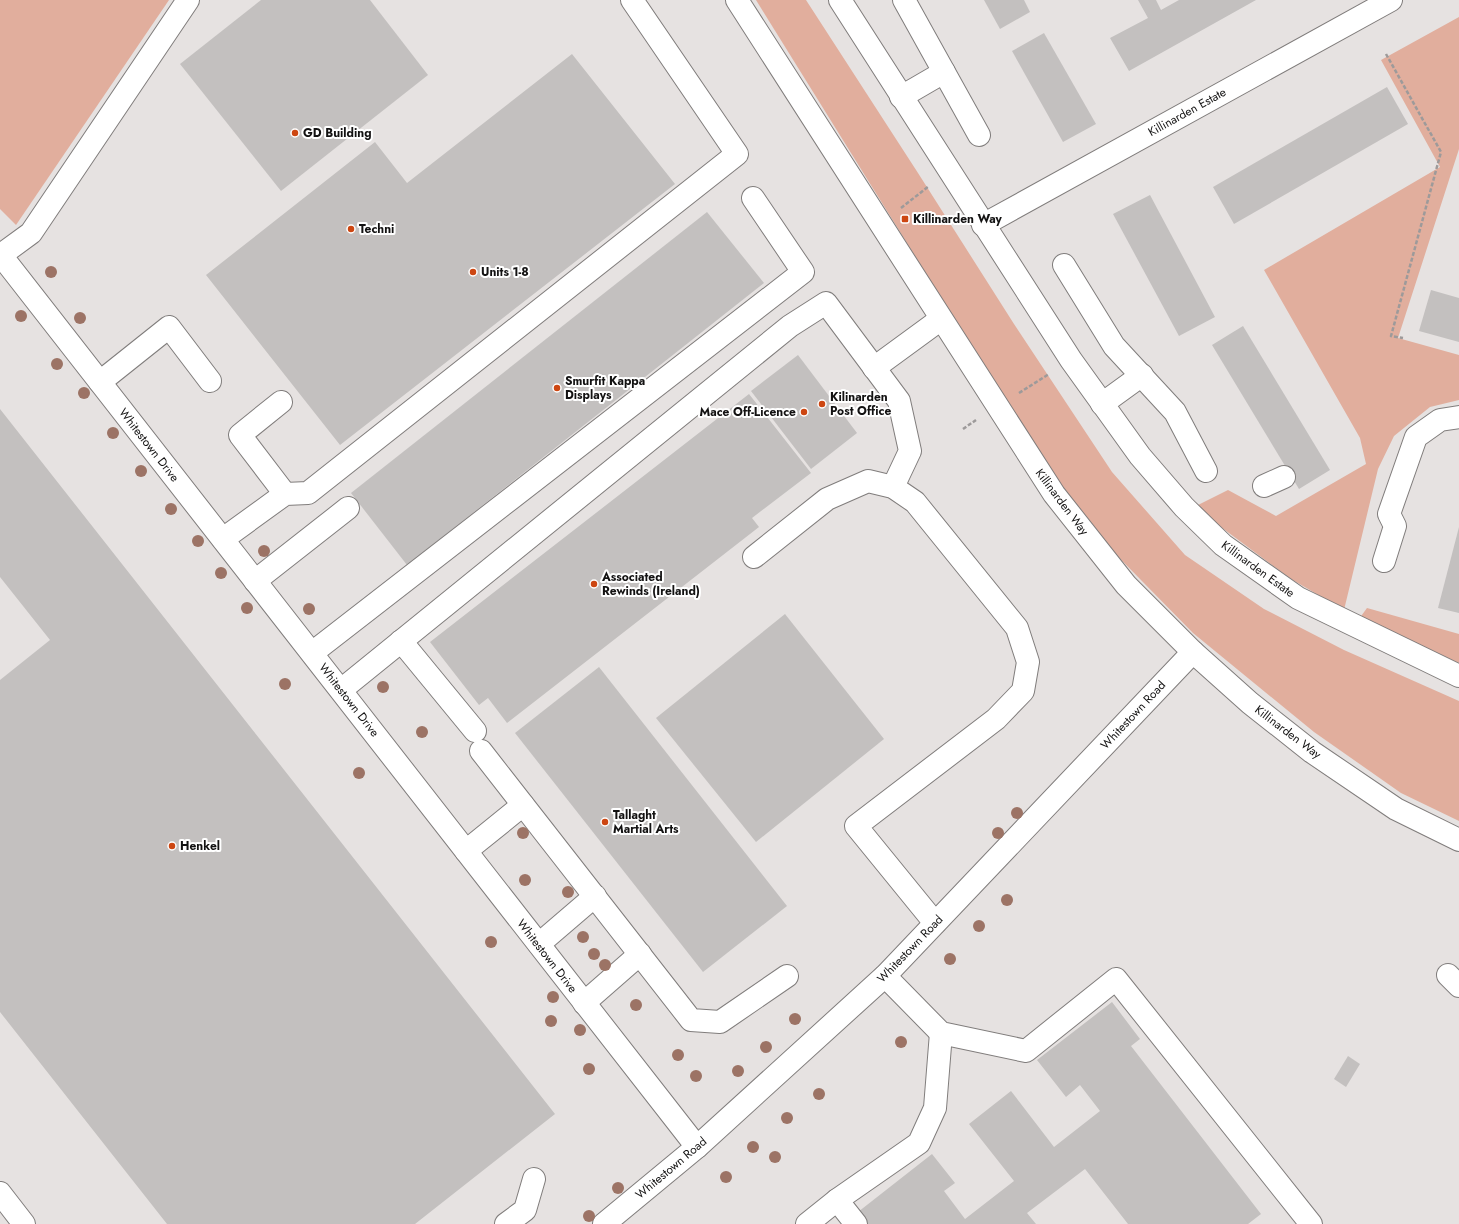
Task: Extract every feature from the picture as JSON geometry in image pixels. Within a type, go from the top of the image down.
[{"type":"street","points":[[1,254],[31,234],[188,0]]},
{"type":"street","points":[[223,539],[285,494],[308,493],[737,154],[632,0]]},
{"type":"street","name":"Killinarden Way","points":[[737,0],[1054,494],[1126,585],[1193,652],[1250,703],[1312,752],[1396,809],[1459,840]]},
{"type":"street","name":"Killinarden Estate","points":[[840,0],[1071,360],[1140,456],[1184,507],[1230,550],[1298,598],[1459,676]]},
{"type":"street","points":[[904,0],[979,135]]},
{"type":"street","name":"Killinarden Estate","points":[[984,225],[1392,0]]},
{"type":"street","points":[[901,97],[944,72]]},
{"type":"street","points":[[312,653],[803,272],[753,198]]},
{"type":"street","name":"Whitestown Drive","points":[[1,254],[696,1147]]},
{"type":"street","points":[[1064,265],[1114,346],[1175,412],[1206,471]]},
{"type":"street","points":[[341,690],[784,331],[826,303],[899,401],[910,451],[893,487]]},
{"type":"street","points":[[874,368],[941,319]]},
{"type":"street","points":[[100,382],[169,327],[210,381]]},
{"type":"street","points":[[1102,404],[1142,375]]},
{"type":"street","points":[[281,402],[240,435],[285,494]]},
{"type":"street","points":[[1384,561],[1395,526],[1389,514],[1416,437],[1440,420],[1459,417]]},
{"type":"street","points":[[1264,486],[1284,477]]},
{"type":"street","points":[[754,557],[827,499],[868,481],[893,487],[915,502],[1017,628],[1028,662],[1023,691],[996,719],[856,826],[936,923]]},
{"type":"street","points":[[255,581],[348,508]]},
{"type":"street","points":[[401,641],[478,741],[523,805],[691,1020],[720,1022],[787,976]]},
{"type":"street","name":"Whitestown Road","points":[[604,1224],[696,1147],[885,976],[1193,652]]},
{"type":"street","points":[[466,850],[523,805]]},
{"type":"street","points":[[538,944],[595,896]]},
{"type":"street","points":[[584,1003],[640,954]]},
{"type":"street","points":[[885,976],[941,1033],[1026,1051],[1116,979],[1311,1224]]},
{"type":"street","points":[[807,1224],[837,1200],[919,1144],[935,1108],[941,1033]]},
{"type":"street","points":[[506,1224],[525,1210],[534,1179]]},
{"type":"street","points":[[0,1193],[24,1224]]},
{"type":"street","points":[[837,1200],[856,1224]]},
{"type":"path","points":[[1386,54],[1441,152],[1391,336],[1403,338]]},
{"type":"path","points":[[897,211],[948,170]]},
{"type":"shaded area","points":[[0,0],[169,0],[16,225],[0,209]]},
{"type":"shaded area","points":[[756,0],[806,0],[1014,324],[1112,472],[1185,555],[1264,609],[1344,650],[1459,701],[1459,821],[1401,793],[1314,732],[1193,633],[1087,525],[928,277]]},
{"type":"shaded area","points":[[1459,17],[1459,149],[1398,338],[1459,355],[1459,400],[1430,407],[1394,436],[1378,469],[1344,610],[1291,579],[1194,507],[1228,490],[1276,516],[1366,464],[1360,438],[1264,270],[1440,167],[1381,60]]},
{"type":"shaded area","points":[[1367,608],[1459,634],[1459,663],[1359,619]]},
{"type":"building","name":"GD Building","points":[[261,0],[370,0],[428,75],[281,191],[180,64]]},
{"type":"building","points":[[984,0],[1024,0],[1030,12],[1000,29]]},
{"type":"building","points":[[1138,0],[1156,0],[1161,10],[1179,0],[1256,0],[1129,71],[1110,38],[1148,18]]},
{"type":"building","points":[[1044,33],[1096,124],[1063,142],[1012,51]]},
{"type":"building","points":[[572,54],[675,184],[340,445],[206,275],[375,142],[407,183]]},
{"type":"building","points":[[1387,87],[1408,124],[1234,224],[1213,187]]},
{"type":"building","points":[[1150,195],[1215,317],[1179,336],[1113,214]]},
{"type":"building","name":"Smurfit Kappa Displays","points":[[707,212],[764,283],[407,565],[351,493]]},
{"type":"building","points":[[1431,290],[1459,298],[1459,342],[1419,331]]},
{"type":"building","points":[[1243,326],[1330,470],[1299,489],[1212,345]]},
{"type":"building","name":"Mace Off-Licence","points":[[798,355],[857,433],[811,469],[751,391]]},
{"type":"building","name":"Associated Rewinds (Ireland)","points":[[749,394],[811,473],[752,518],[759,527],[507,723],[488,698],[479,705],[430,642]]},
{"type":"building","name":"Henkel","points":[[0,409],[555,1114],[415,1224],[167,1224],[0,1012],[0,680],[50,640],[0,577]]},
{"type":"building","points":[[1459,527],[1459,613],[1438,608]]},
{"type":"building","points":[[785,614],[884,739],[756,842],[656,718]]},
{"type":"building","points":[[599,667],[787,906],[703,972],[515,733]]},
{"type":"building","points":[[1112,1002],[1140,1039],[1131,1046],[1261,1214],[1248,1224],[1128,1224],[1085,1169],[1027,1213],[1036,1224],[867,1224],[858,1212],[932,1154],[955,1183],[944,1191],[965,1219],[1014,1181],[969,1124],[1011,1091],[1054,1147],[1100,1111],[1080,1085],[1066,1097],[1037,1060]]},
{"type":"building","points":[[1348,1056],[1360,1064],[1346,1087],[1334,1079]]},
{"type":"place","name":"GD Building","points":[[295,133]]},
{"type":"place","name":"Killinarden Way","points":[[905,219]]},
{"type":"place","name":"Techni","points":[[351,229]]},
{"type":"place","name":"Units 1-8","points":[[473,272]]},
{"type":"place","name":"Smurfit Kappa Displays","points":[[557,388]]},
{"type":"place","name":"Kilinarden Post Office","points":[[822,404]]},
{"type":"place","name":"Mace Off-Licence","points":[[804,412]]},
{"type":"place","name":"Associated Rewinds (Ireland)","points":[[594,584]]},
{"type":"place","name":"Tallaght Martial Arts","points":[[605,822]]},
{"type":"place","name":"Henkel","points":[[172,846]]}]
